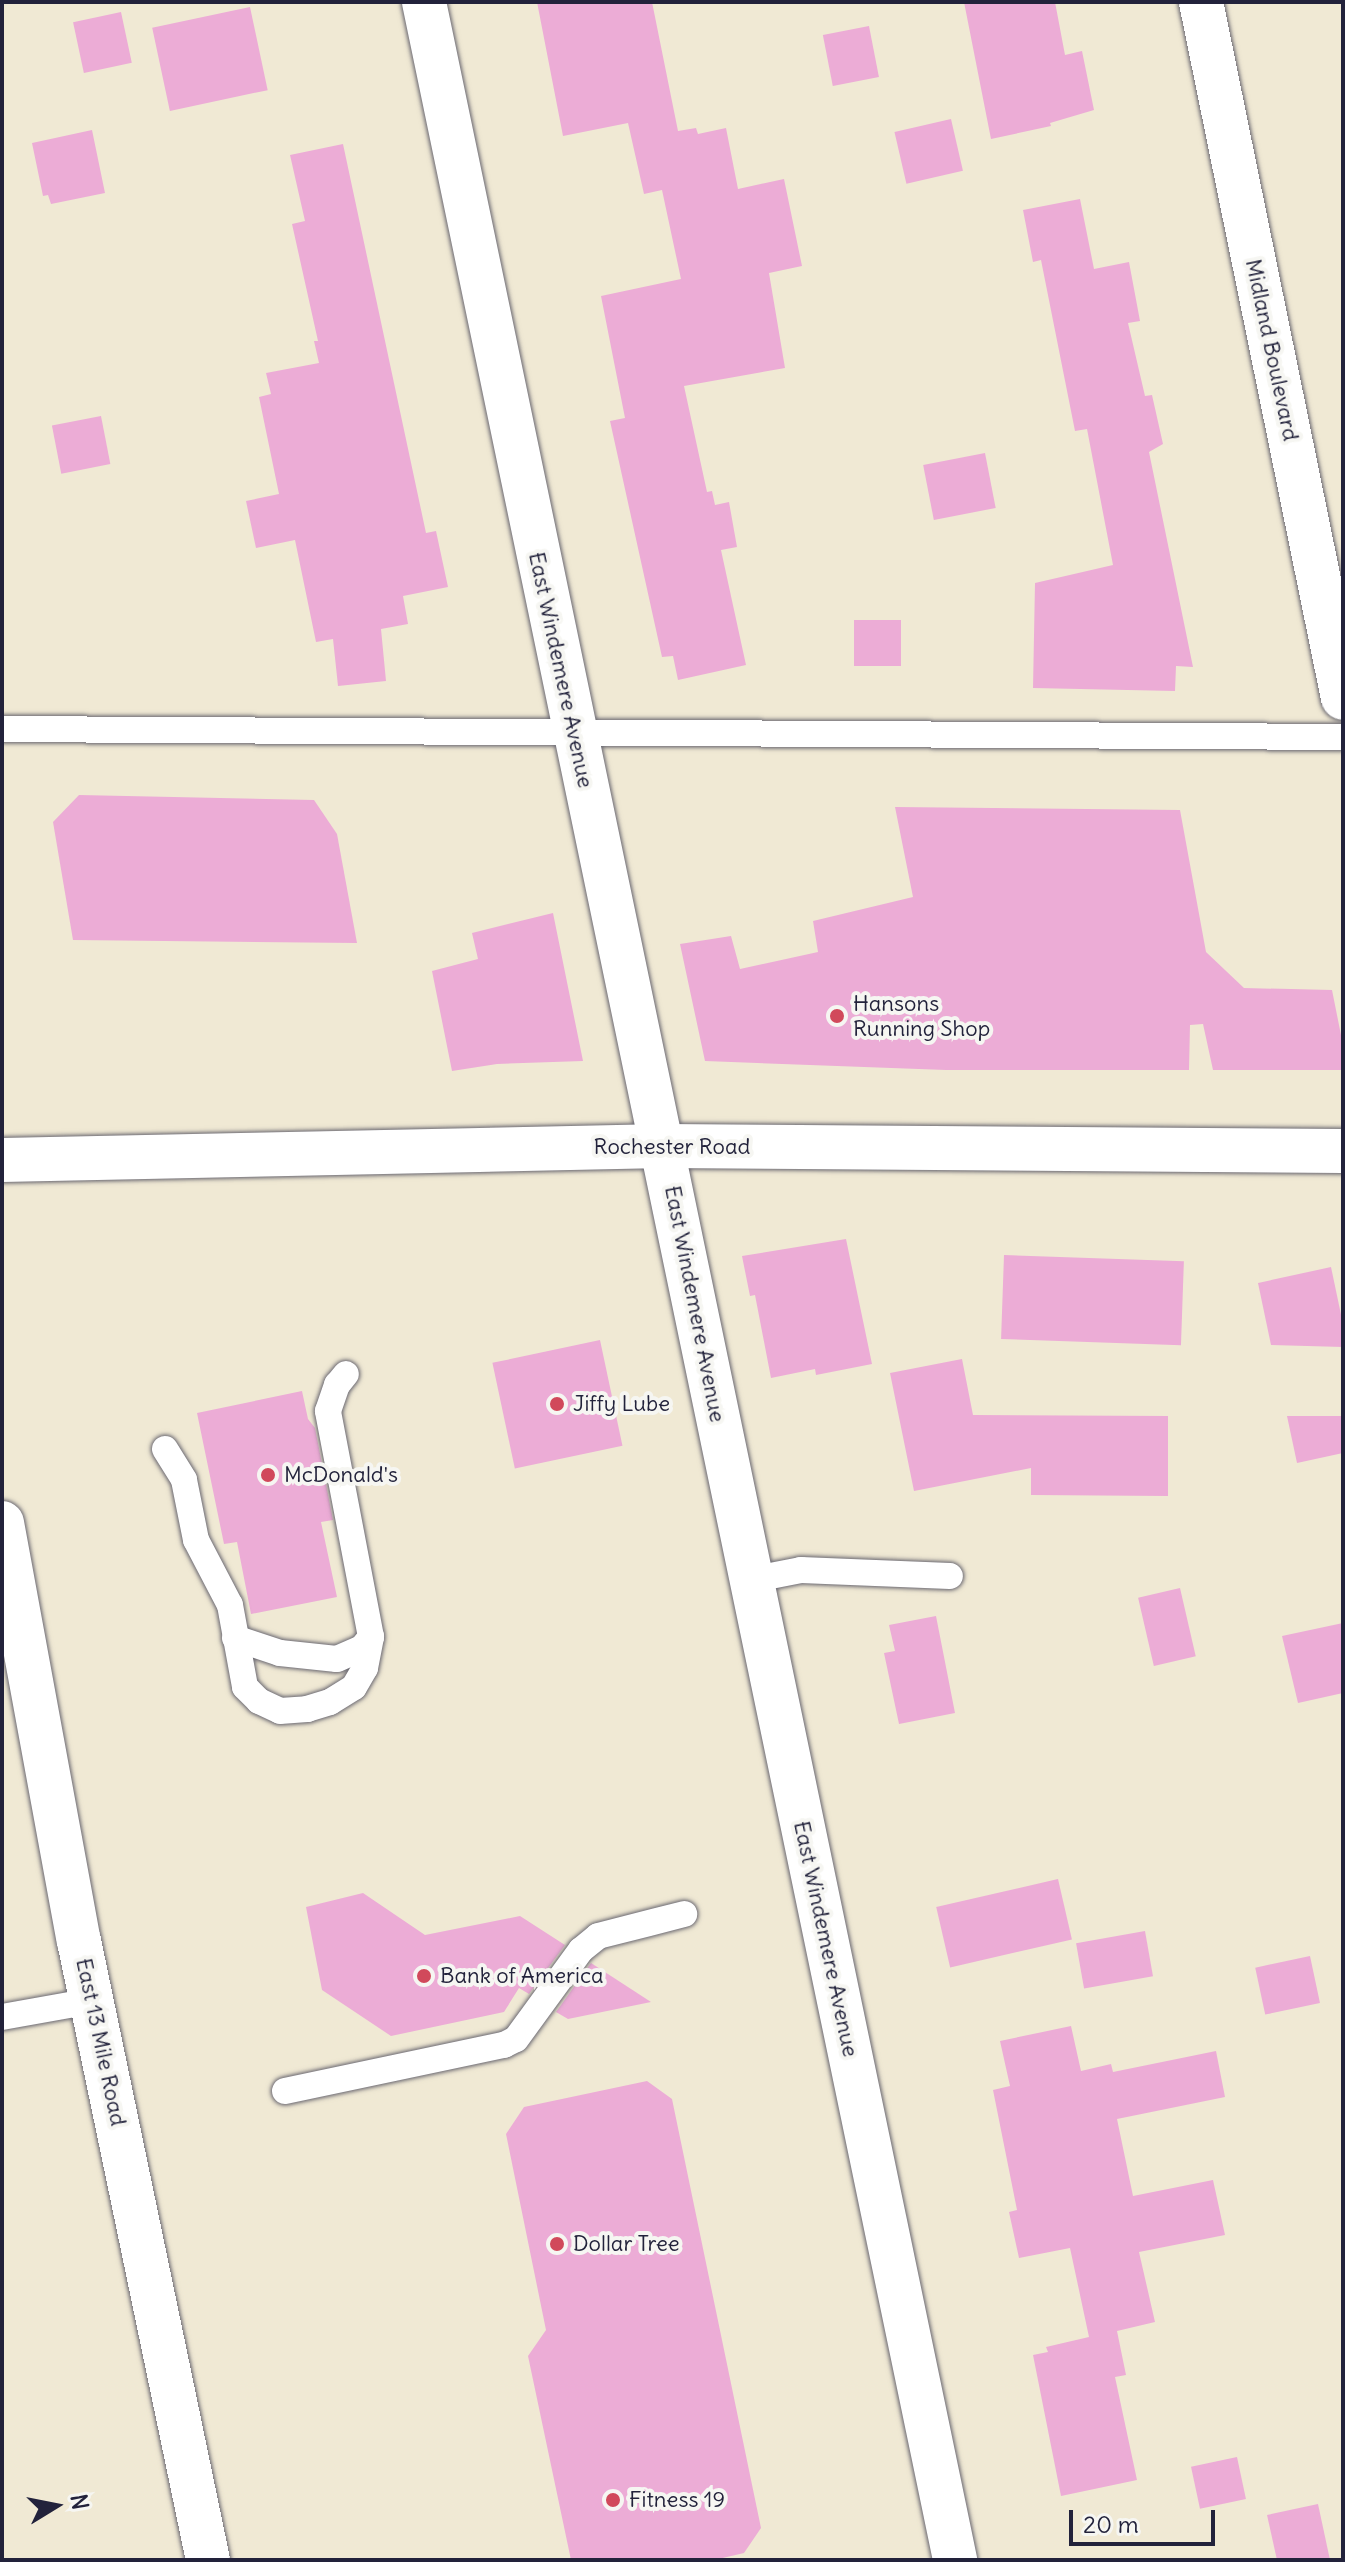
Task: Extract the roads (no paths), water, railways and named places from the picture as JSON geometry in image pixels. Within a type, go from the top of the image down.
[{"type":"street","name":"East Windemere Avenue","points":[[424,2],[573,733],[664,1146],[750,1580],[955,2560]]},
{"type":"street","name":"Midland Boulevard","points":[[1201,2],[1343,698]]},
{"type":"street","name":"Rochester Road","points":[[2,1160],[664,1146],[1343,1151]]},
{"type":"street","name":"East 13 Mile Road","points":[[2,1523],[92,2001],[208,2560]]},
{"type":"lane","points":[[2,729],[1343,737]]},
{"type":"lane","points":[[165,1449],[184,1480],[196,1540],[230,1605],[245,1687],[259,1701],[280,1711],[307,1709],[330,1702],[354,1687],[365,1668],[371,1637],[328,1411],[337,1385],[346,1374]]},
{"type":"lane","points":[[750,1580],[801,1570],[950,1576]]},
{"type":"lane","points":[[235,1638],[280,1653],[337,1659],[362,1648],[371,1637]]},
{"type":"lane","points":[[285,2091],[504,2045],[516,2039],[581,1950],[598,1936],[684,1914]]},
{"type":"lane","points":[[2,2017],[92,2001]]},
{"type":"place","name":"Hansons Running Shop","points":[[837,1016]]},
{"type":"place","name":"Jiffy Lube","points":[[557,1404]]},
{"type":"place","name":"McDonald's","points":[[268,1475]]},
{"type":"place","name":"Bank of America","points":[[424,1976]]},
{"type":"place","name":"Dollar Tree","points":[[557,2244]]},
{"type":"place","name":"Fitness 19","points":[[613,2500]]}]
